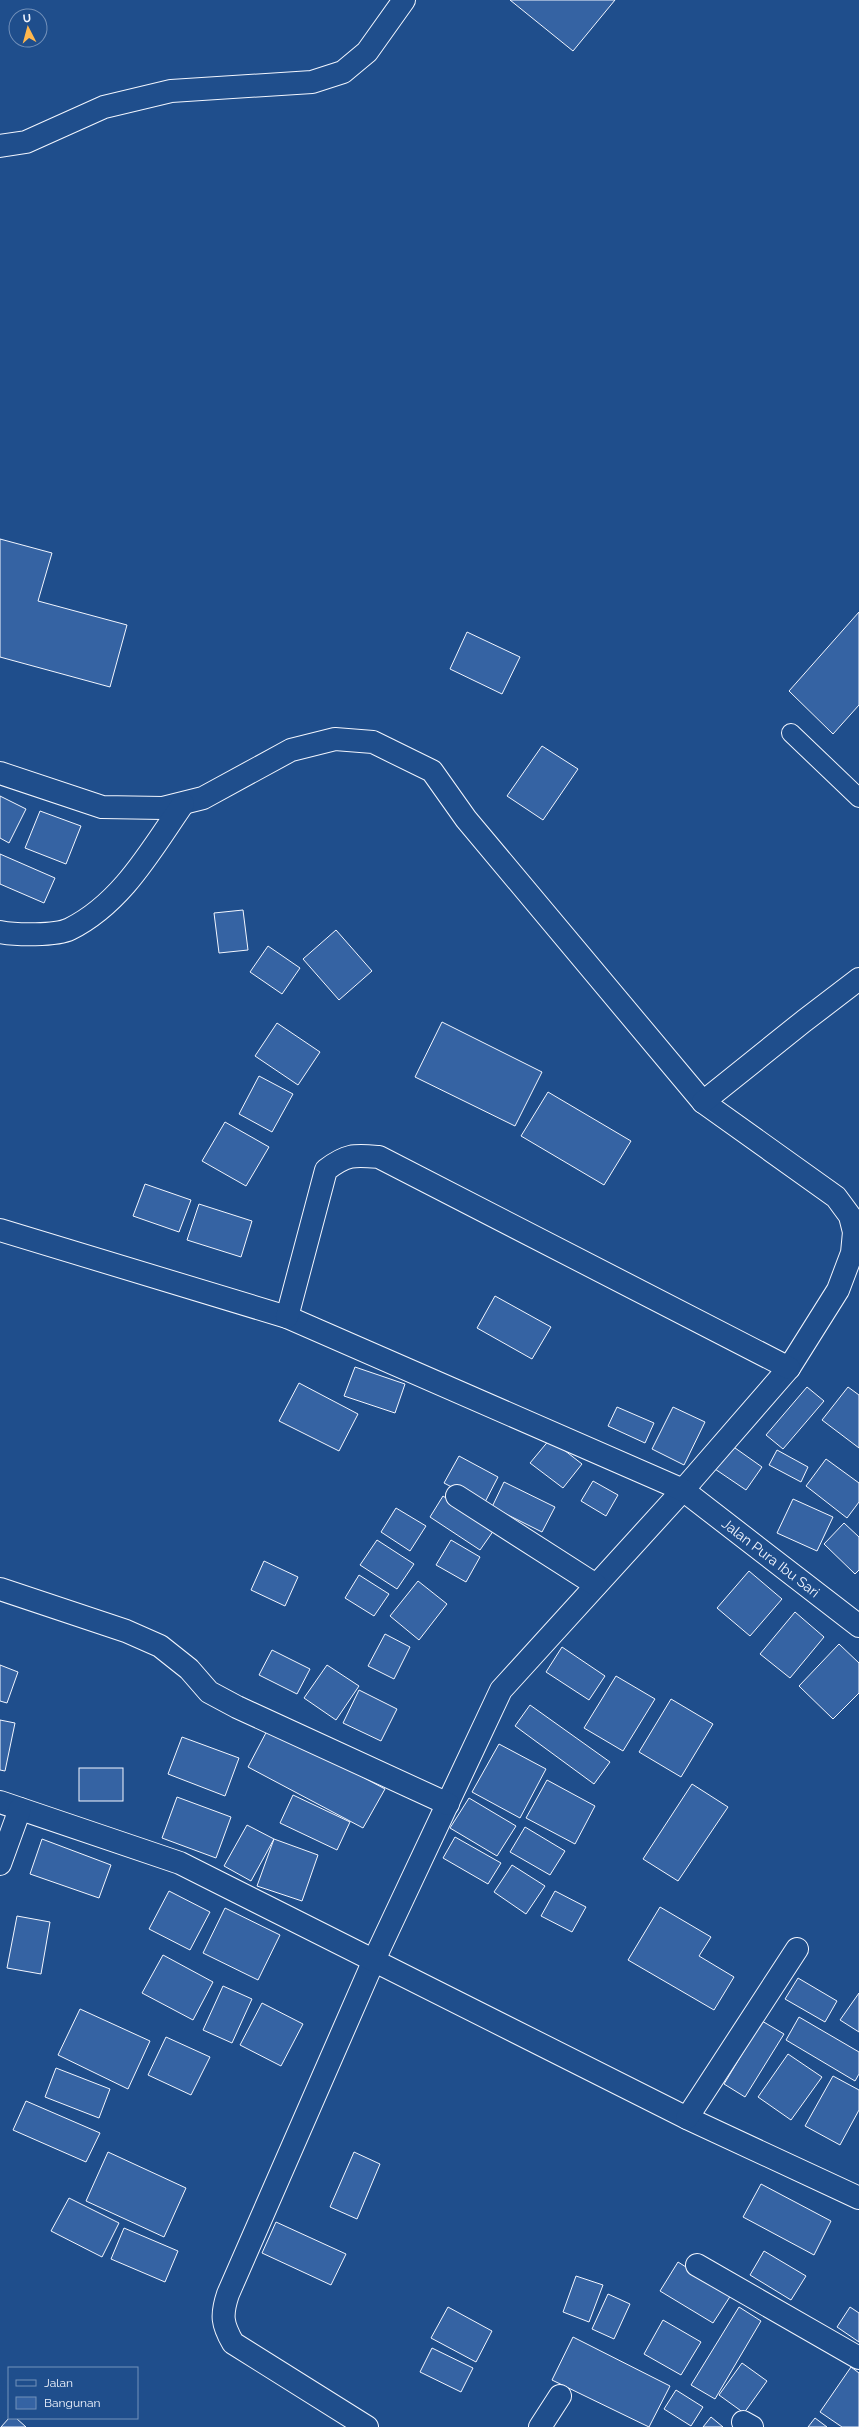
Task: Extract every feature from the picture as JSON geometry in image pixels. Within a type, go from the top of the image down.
[{"type":"street","points":[[0,146],[26,142],[104,107],[171,92],[312,82],[343,72],[367,52],[404,0]]},
{"type":"street","points":[[0,773],[102,807],[163,808],[203,798],[291,750],[335,739],[373,742],[432,771],[466,819],[703,1102],[836,1197],[850,1216],[854,1232],[852,1253],[838,1290],[789,1368],[684,1490],[501,1690],[374,1960],[228,2294],[223,2310],[225,2329],[234,2343],[367,2427]]},
{"type":"street","points":[[0,932],[17,936],[68,930],[100,910],[132,879],[183,804]]},
{"type":"street","points":[[703,1102],[804,1020],[859,979]]},
{"type":"street","points":[[287,1317],[326,1170],[342,1158],[354,1155],[379,1158],[789,1368]]},
{"type":"street","name":"Jalan Pura Ibu Sari","points":[[0,1230],[287,1317],[684,1490],[859,1626]]},
{"type":"street","points":[[457,1496],[596,1585]]},
{"type":"street","points":[[0,1589],[126,1631],[160,1646],[190,1669],[209,1692],[237,1707],[448,1804]]},
{"type":"street","points":[[0,1802],[180,1864],[687,2118],[859,2198]]},
{"type":"street","points":[[0,1864],[20,1809]]},
{"type":"street","points":[[687,2118],[798,1949]]},
{"type":"street","points":[[697,2265],[859,2358]]},
{"type":"street","points":[[540,2427],[560,2396]]},
{"type":"lane","points":[[791,733],[859,798]]},
{"type":"building","points":[[510,0],[615,0],[573,51]]},
{"type":"building","points":[[0,539],[52,553],[38,601],[127,625],[110,687],[0,657]]},
{"type":"building","points":[[859,612],[859,705],[833,734],[789,691]]},
{"type":"building","points":[[467,632],[520,657],[502,694],[450,669]]},
{"type":"building","points":[[542,746],[578,769],[543,820],[507,796]]},
{"type":"building","points":[[0,796],[26,809],[9,843],[0,838]]},
{"type":"building","points":[[40,811],[81,826],[66,864],[25,848]]},
{"type":"building","points":[[0,854],[55,878],[44,903],[0,884]]},
{"type":"building","points":[[243,910],[248,950],[219,953],[214,913]]},
{"type":"building","points":[[336,930],[372,971],[339,1000],[303,959]]},
{"type":"building","points":[[268,946],[300,968],[282,994],[250,972]]},
{"type":"building","points":[[442,1022],[542,1072],[515,1126],[415,1077]]},
{"type":"building","points":[[277,1023],[320,1052],[298,1085],[255,1056]]},
{"type":"building","points":[[259,1076],[293,1094],[272,1132],[239,1114]]},
{"type":"building","points":[[548,1092],[631,1141],[604,1185],[521,1136]]},
{"type":"building","points":[[225,1122],[269,1147],[246,1186],[202,1161]]},
{"type":"building","points":[[145,1184],[191,1200],[179,1232],[133,1216]]},
{"type":"building","points":[[199,1204],[252,1221],[241,1257],[187,1240]]},
{"type":"building","points":[[495,1296],[551,1327],[532,1359],[477,1328]]},
{"type":"building","points":[[355,1367],[405,1384],[395,1413],[344,1396]]},
{"type":"building","points":[[299,1383],[358,1414],[339,1451],[279,1421]]},
{"type":"building","points":[[807,1387],[824,1401],[783,1449],[766,1435]]},
{"type":"building","points":[[848,1387],[859,1395],[859,1448],[822,1420]]},
{"type":"building","points":[[617,1407],[654,1423],[645,1443],[608,1426]]},
{"type":"building","points":[[673,1407],[705,1422],[684,1465],[652,1449]]},
{"type":"building","points":[[550,1439],[582,1464],[563,1488],[530,1463]]},
{"type":"building","points":[[728,1443],[762,1467],[746,1490],[712,1467]]},
{"type":"building","points":[[777,1450],[808,1467],[801,1482],[769,1465]]},
{"type":"building","points":[[459,1456],[498,1477],[484,1504],[444,1483]]},
{"type":"building","points":[[826,1459],[859,1483],[859,1502],[847,1518],[806,1486]]},
{"type":"building","points":[[593,1481],[618,1495],[606,1516],[581,1501]]},
{"type":"building","points":[[504,1482],[555,1507],[542,1532],[492,1507]]},
{"type":"building","points":[[443,1496],[494,1530],[480,1550],[430,1517]]},
{"type":"building","points":[[793,1499],[833,1517],[817,1551],[777,1533]]},
{"type":"building","points":[[396,1508],[426,1526],[410,1551],[381,1532]]},
{"type":"building","points":[[844,1523],[859,1537],[859,1570],[855,1574],[824,1544]]},
{"type":"building","points":[[377,1540],[414,1564],[397,1589],[360,1565]]},
{"type":"building","points":[[451,1540],[480,1557],[466,1582],[436,1565]]},
{"type":"building","points":[[264,1561],[298,1577],[285,1606],[251,1590]]},
{"type":"building","points":[[749,1571],[782,1599],[750,1636],[717,1608]]},
{"type":"building","points":[[359,1575],[389,1594],[374,1616],[345,1598]]},
{"type":"building","points":[[418,1581],[447,1604],[419,1640],[390,1616]]},
{"type":"building","points":[[795,1612],[824,1637],[790,1678],[760,1654]]},
{"type":"building","points":[[385,1634],[410,1647],[394,1679],[368,1666]]},
{"type":"building","points":[[839,1644],[859,1663],[859,1693],[833,1719],[799,1686]]},
{"type":"building","points":[[562,1647],[605,1676],[589,1700],[546,1672]]},
{"type":"building","points":[[272,1650],[310,1669],[297,1694],[259,1675]]},
{"type":"building","points":[[0,1665],[18,1672],[7,1703],[0,1701]]},
{"type":"building","points":[[327,1665],[359,1686],[336,1720],[304,1698]]},
{"type":"building","points":[[616,1676],[655,1699],[623,1751],[584,1728]]},
{"type":"building","points":[[359,1690],[397,1709],[381,1741],[343,1723]]},
{"type":"building","points":[[671,1699],[713,1724],[681,1777],[639,1752]]},
{"type":"building","points":[[530,1705],[610,1762],[594,1784],[515,1726]]},
{"type":"building","points":[[0,1720],[15,1723],[5,1771],[0,1770]]},
{"type":"building","points":[[269,1727],[385,1789],[363,1828],[248,1767]]},
{"type":"building","points":[[182,1737],[239,1758],[225,1796],[168,1774]]},
{"type":"building","points":[[499,1744],[546,1769],[520,1818],[472,1792]]},
{"type":"building","points":[[79,1768],[123,1768],[123,1801],[79,1801]]},
{"type":"building","points":[[547,1780],[595,1806],[575,1844],[526,1818]]},
{"type":"building","points":[[692,1784],[728,1807],[678,1881],[643,1859]]},
{"type":"building","points":[[293,1795],[350,1822],[337,1850],[280,1823]]},
{"type":"building","points":[[177,1797],[231,1817],[216,1858],[162,1838]]},
{"type":"building","points":[[469,1798],[516,1826],[497,1856],[450,1828]]},
{"type":"building","points":[[247,1825],[274,1839],[251,1881],[224,1866]]},
{"type":"building","points":[[525,1827],[565,1851],[550,1875],[510,1852]]},
{"type":"building","points":[[455,1837],[501,1863],[488,1884],[443,1858]]},
{"type":"building","points":[[42,1839],[111,1865],[99,1898],[30,1874]]},
{"type":"building","points":[[274,1839],[318,1855],[302,1901],[257,1886]]},
{"type":"building","points":[[512,1865],[545,1886],[526,1914],[494,1892]]},
{"type":"building","points":[[169,1891],[210,1912],[190,1950],[149,1929]]},
{"type":"building","points":[[555,1891],[586,1907],[572,1932],[541,1916]]},
{"type":"building","points":[[660,1907],[711,1937],[699,1956],[734,1977],[714,2010],[628,1960]]},
{"type":"building","points":[[225,1908],[280,1935],[258,1980],[203,1953]]},
{"type":"building","points":[[17,1916],[50,1922],[41,1974],[7,1968]]},
{"type":"building","points":[[163,1955],[213,1982],[193,2020],[142,1993]]},
{"type":"building","points":[[798,1978],[837,2001],[825,2022],[785,1999]]},
{"type":"building","points":[[223,1986],[252,1999],[232,2043],[203,2030]]},
{"type":"building","points":[[859,1993],[859,2032],[840,2020]]},
{"type":"building","points":[[262,2003],[303,2024],[281,2066],[240,2045]]},
{"type":"building","points":[[80,2009],[150,2041],[128,2089],[58,2055]]},
{"type":"building","points":[[799,2017],[859,2052],[859,2074],[855,2081],[786,2040]]},
{"type":"building","points":[[762,2021],[784,2034],[745,2097],[724,2084]]},
{"type":"building","points":[[166,2037],[210,2057],[191,2095],[148,2075]]},
{"type":"building","points":[[788,2054],[822,2077],[791,2120],[758,2097]]},
{"type":"building","points":[[56,2068],[110,2089],[99,2118],[45,2097]]},
{"type":"building","points":[[833,2076],[859,2090],[859,2110],[840,2145],[805,2126]]},
{"type":"building","points":[[26,2101],[100,2133],[86,2162],[13,2130]]},
{"type":"building","points":[[108,2152],[186,2188],[164,2237],[86,2201]]},
{"type":"building","points":[[354,2152],[380,2164],[357,2219],[330,2207]]},
{"type":"building","points":[[761,2184],[831,2221],[814,2255],[743,2217]]},
{"type":"building","points":[[69,2198],[119,2223],[102,2257],[51,2231]]},
{"type":"building","points":[[276,2222],[346,2254],[331,2285],[262,2253]]},
{"type":"building","points":[[124,2228],[178,2251],[165,2282],[111,2259]]},
{"type":"building","points":[[764,2251],[806,2276],[791,2300],[750,2275]]},
{"type":"building","points":[[678,2262],[731,2295],[713,2323],[660,2291]]},
{"type":"building","points":[[576,2276],[603,2285],[589,2322],[563,2312]]},
{"type":"building","points":[[608,2294],[630,2304],[614,2339],[592,2329]]},
{"type":"building","points":[[448,2307],[492,2331],[476,2362],[431,2338]]},
{"type":"building","points":[[739,2307],[761,2321],[715,2399],[691,2385]]},
{"type":"building","points":[[850,2307],[859,2313],[859,2342],[837,2327]]},
{"type":"building","points":[[663,2320],[701,2342],[681,2375],[644,2354]]},
{"type":"building","points":[[573,2337],[670,2386],[649,2427],[552,2380]]},
{"type":"building","points":[[432,2348],[473,2368],[461,2392],[420,2372]]},
{"type":"building","points":[[742,2363],[767,2381],[744,2413],[719,2395]]},
{"type":"building","points":[[851,2367],[859,2373],[859,2427],[842,2427],[820,2412]]},
{"type":"building","points":[[676,2390],[703,2407],[691,2426],[664,2409]]},
{"type":"building","points":[[711,2417],[723,2427],[703,2427]]},
{"type":"building","points":[[815,2418],[827,2427],[808,2427]]},
{"type":"building","points":[[8,2419],[17,2419],[26,2427],[1,2427]]}]
